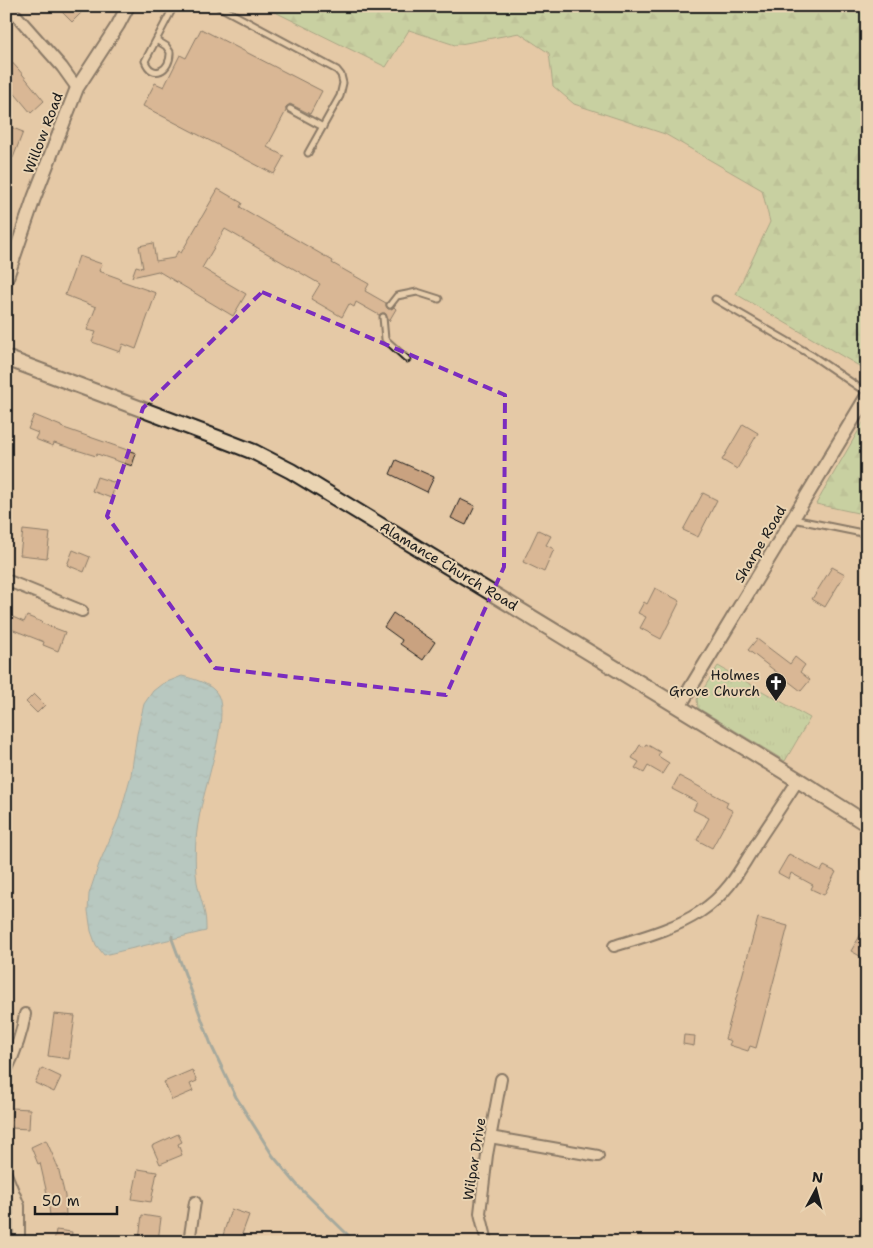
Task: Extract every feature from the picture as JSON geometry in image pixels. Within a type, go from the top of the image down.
[{"type":"main road","name":"Alamance Church Road","points":[[6,358],[227,441],[291,471],[679,707],[867,824]]},
{"type":"street","points":[[8,6],[62,67],[77,88]]},
{"type":"street","name":"Willow Road","points":[[6,280],[34,198],[77,88],[118,25],[128,6]]},
{"type":"street","name":"Sharpe Road","points":[[679,707],[867,394]]},
{"type":"street","points":[[6,580],[82,611]]},
{"type":"street","points":[[614,946],[668,929],[699,913],[719,898],[736,878],[798,780]]},
{"type":"street","points":[[6,1071],[22,1030],[25,1014]]},
{"type":"street","name":"Wilpar Drive","points":[[487,1242],[480,1213],[490,1138],[501,1079]]},
{"type":"street","points":[[490,1138],[598,1156]]},
{"type":"street","points":[[6,1174],[19,1206],[19,1242]]},
{"type":"street","points":[[189,1242],[195,1202]]},
{"type":"lane","points":[[156,40],[166,46],[170,52],[169,63],[164,69],[158,71],[146,66],[145,61],[156,40],[174,6]]},
{"type":"lane","points":[[218,6],[337,70],[341,75],[343,83],[340,96],[308,153]]},
{"type":"lane","points":[[290,109],[323,127]]},
{"type":"lane","points":[[390,305],[397,296],[417,292],[439,299]]},
{"type":"lane","points":[[715,299],[813,356],[867,394]]},
{"type":"lane","points":[[383,317],[385,338],[407,359]]},
{"type":"lane","points":[[792,519],[867,534]]},
{"type":"highlighted area","points":[[262,292],[505,395],[504,567],[446,695],[215,668],[107,516],[143,408]]},
{"type":"green space","points":[[263,6],[867,6],[867,369],[736,294],[770,222],[762,190],[665,134],[574,104],[553,86],[549,53],[519,33],[455,45],[409,30],[386,67]]},
{"type":"green space","points":[[867,416],[867,515],[816,504]]},
{"type":"green space","points":[[718,666],[810,718],[785,761],[698,708],[697,699]]},
{"type":"water","points":[[182,676],[211,687],[218,695],[221,706],[218,737],[201,806],[196,842],[196,874],[205,915],[206,931],[104,955],[96,945],[91,931],[88,911],[89,894],[99,864],[119,818],[131,775],[144,704],[153,691],[162,684]]},
{"type":"building","points":[[56,6],[88,6],[72,22]]},
{"type":"building","points":[[201,29],[322,91],[310,114],[290,104],[286,107],[286,111],[267,147],[284,156],[274,174],[143,106],[155,83],[164,87],[180,55],[186,58]]},
{"type":"building","points":[[6,56],[44,101],[31,113],[6,83]]},
{"type":"building","points":[[8,126],[23,132],[13,158],[6,155],[6,131]]},
{"type":"building","points":[[218,189],[242,203],[240,207],[369,284],[365,291],[386,303],[388,309],[394,307],[396,309],[389,321],[385,313],[379,315],[356,302],[354,307],[349,304],[342,317],[311,299],[320,284],[225,229],[202,268],[246,294],[233,316],[158,271],[132,277],[136,266],[143,268],[139,246],[153,243],[156,261],[174,258],[178,251],[181,253]]},
{"type":"building","points":[[79,256],[102,264],[99,271],[156,293],[136,349],[123,344],[120,352],[92,342],[96,332],[87,330],[96,307],[65,295]]},
{"type":"building","points":[[34,415],[61,427],[136,453],[132,466],[97,454],[96,456],[54,443],[53,446],[35,439],[38,433],[28,429]]},
{"type":"building","points":[[743,424],[758,433],[737,469],[722,460]]},
{"type":"building","points":[[396,460],[434,477],[427,492],[390,474]]},
{"type":"building","points":[[97,477],[116,483],[111,498],[92,491]]},
{"type":"building","points":[[703,493],[717,500],[698,537],[683,530]]},
{"type":"building","points":[[460,499],[475,506],[466,525],[451,518]]},
{"type":"building","points":[[23,530],[50,533],[47,558],[20,555]]},
{"type":"building","points":[[538,530],[551,536],[546,545],[554,549],[544,572],[523,562]]},
{"type":"building","points":[[73,550],[90,557],[84,572],[67,565]]},
{"type":"building","points":[[832,567],[845,574],[825,607],[812,599]]},
{"type":"building","points":[[655,588],[680,601],[661,639],[640,628],[646,617],[638,613],[644,602],[647,604]]},
{"type":"building","points":[[393,613],[435,642],[423,660],[400,644],[402,640],[384,627]]},
{"type":"building","points":[[6,614],[24,622],[27,616],[65,632],[58,651],[43,645],[44,642],[6,627]]},
{"type":"building","points":[[757,639],[790,664],[795,657],[805,665],[800,672],[810,680],[801,691],[748,650]]},
{"type":"building","points":[[34,694],[45,705],[37,713],[26,702]]},
{"type":"building","points":[[646,744],[660,752],[658,756],[669,763],[662,774],[648,766],[644,773],[635,768],[639,762],[632,758],[640,745],[644,747]]},
{"type":"building","points":[[679,776],[728,802],[726,807],[733,811],[712,848],[697,840],[709,818],[693,810],[697,802],[672,789]]},
{"type":"building","points":[[789,854],[821,871],[824,866],[836,872],[824,895],[811,889],[813,885],[791,873],[789,879],[778,873]]},
{"type":"building","points":[[758,918],[788,926],[756,1048],[750,1046],[748,1051],[729,1045],[731,1041],[725,1039]]},
{"type":"building","points":[[867,924],[867,960],[851,951]]},
{"type":"building","points":[[54,1014],[75,1016],[69,1059],[48,1056]]},
{"type":"building","points":[[684,1035],[695,1036],[694,1046],[683,1044]]},
{"type":"building","points":[[42,1068],[61,1077],[54,1092],[35,1083]]},
{"type":"building","points":[[192,1070],[197,1081],[190,1084],[193,1091],[172,1100],[164,1082]]},
{"type":"building","points":[[12,1108],[30,1109],[29,1129],[11,1128]]},
{"type":"building","points":[[178,1134],[182,1142],[178,1144],[182,1155],[160,1164],[152,1146]]},
{"type":"building","points":[[46,1140],[58,1167],[65,1196],[66,1215],[50,1216],[40,1163],[38,1164],[31,1147]]},
{"type":"building","points":[[138,1169],[157,1172],[151,1202],[132,1199]]},
{"type":"building","points":[[231,1209],[249,1215],[241,1237],[239,1237],[239,1242],[221,1242]]},
{"type":"building","points":[[142,1215],[161,1218],[158,1241],[139,1239]]},
{"type":"building","points":[[56,1230],[72,1232],[71,1242],[54,1242]]},
{"type":"waterway","points":[[172,936],[212,1047],[236,1097],[273,1156],[298,1186],[354,1242]]},
{"type":"place","name":"Holmes Grove Church","points":[[776,702]]}]
